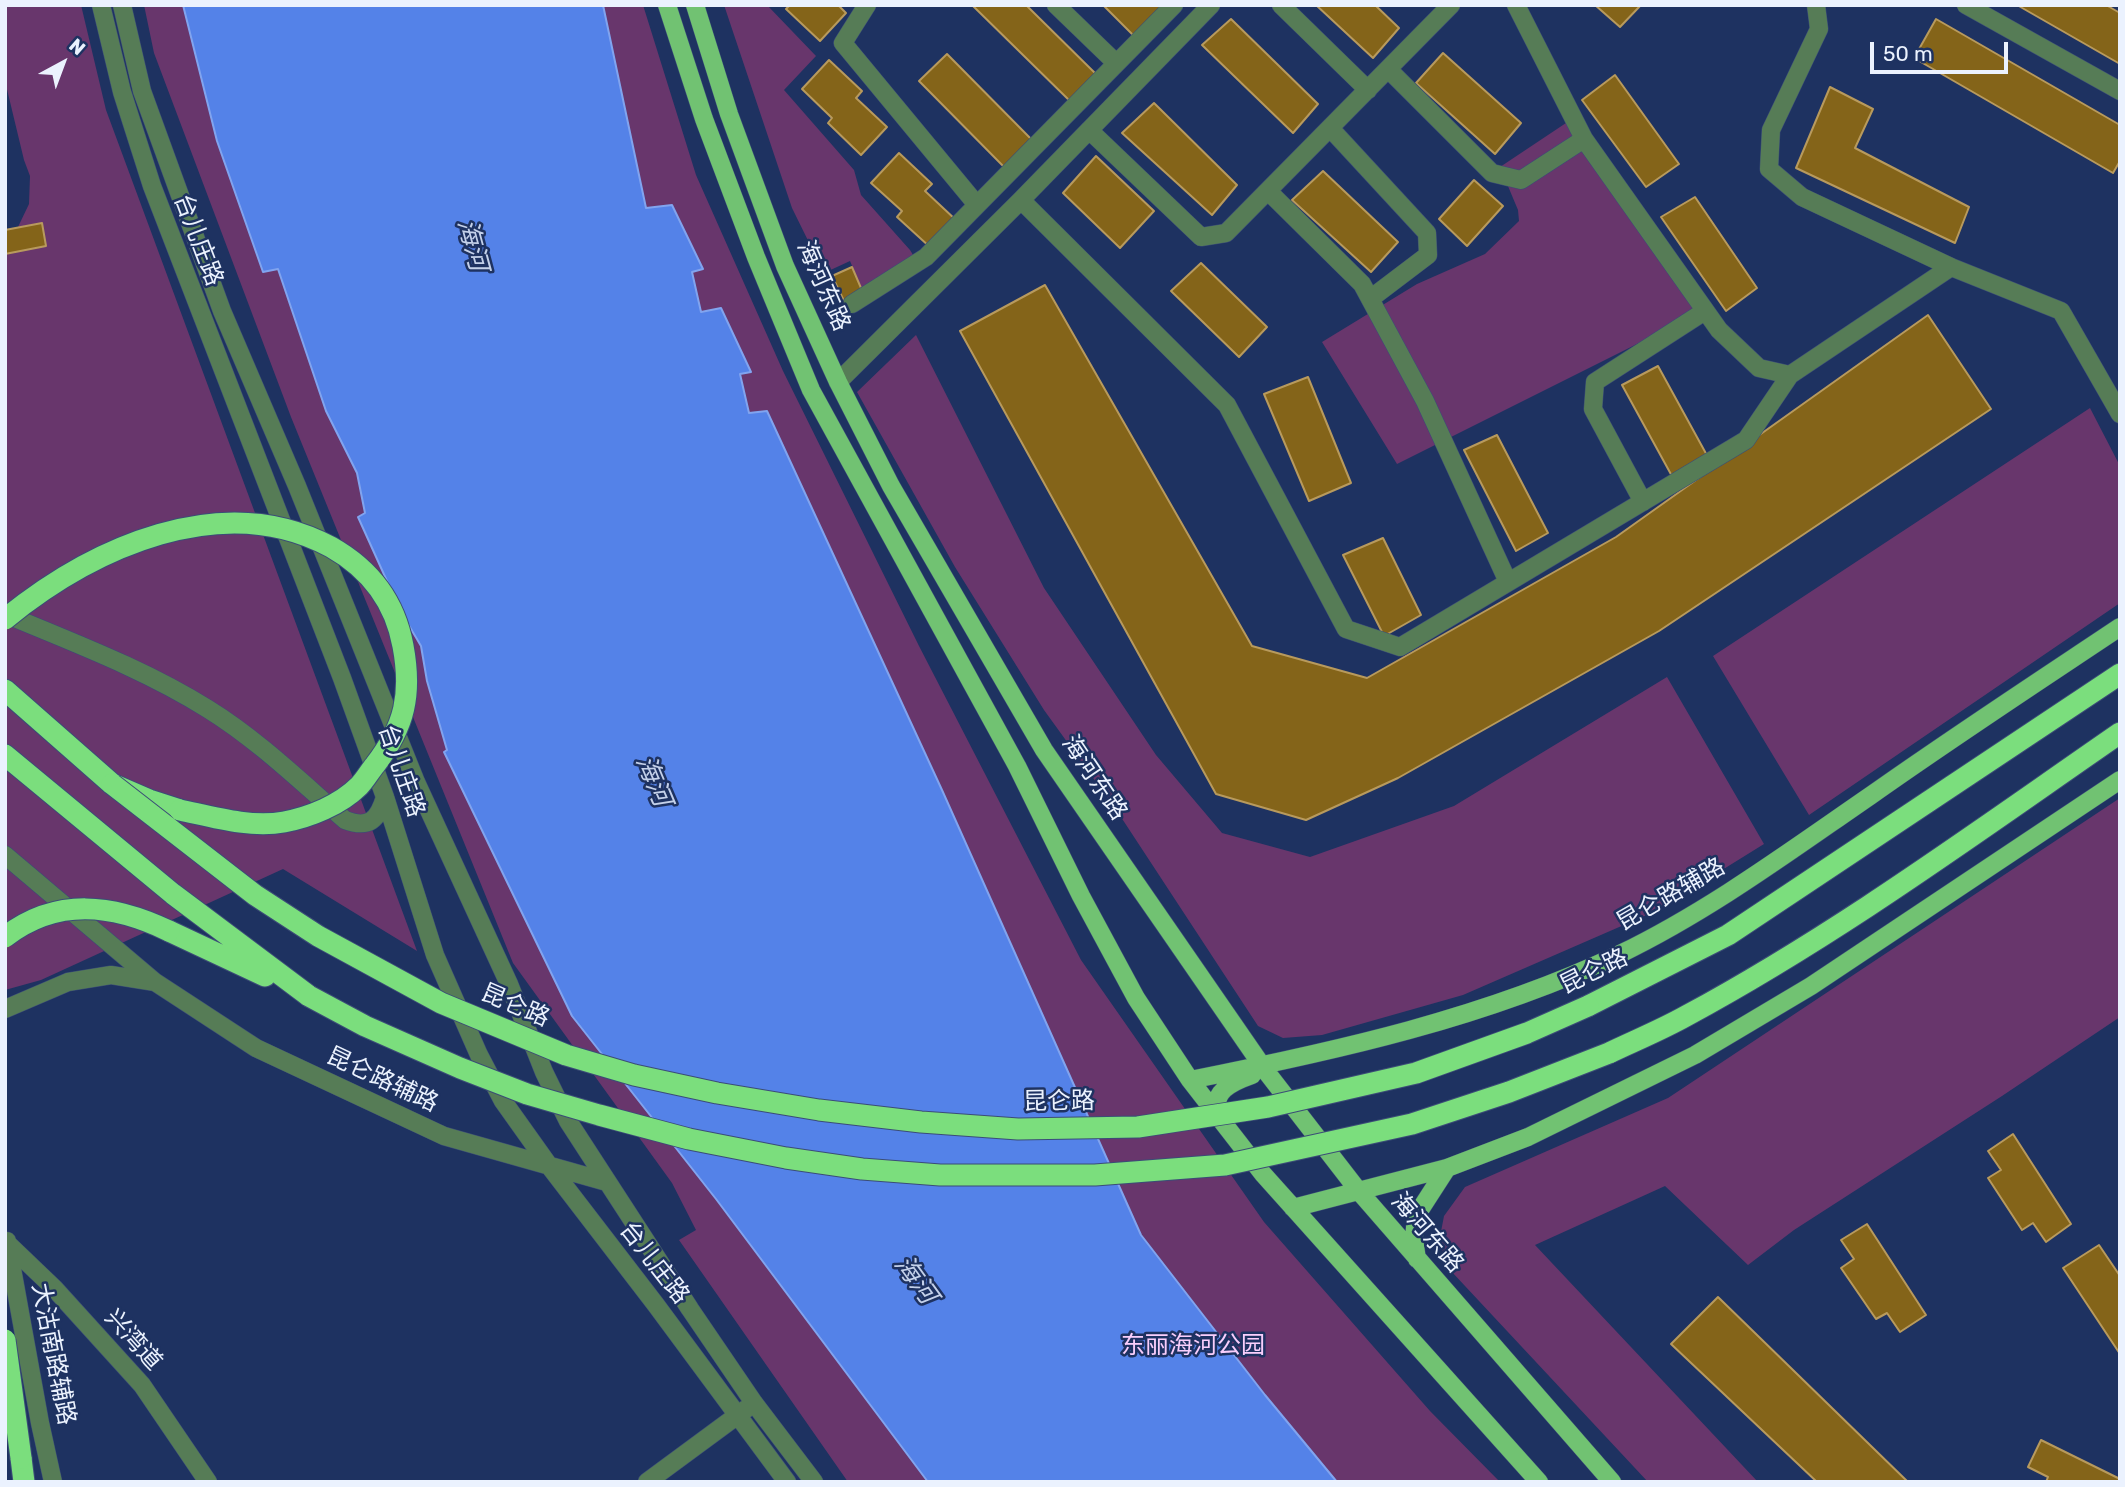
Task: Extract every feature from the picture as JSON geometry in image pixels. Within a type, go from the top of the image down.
[{"type":"highway","points":[[5,619],[52,585],[104,555],[171,531],[208,524],[247,523],[278,527],[313,538],[341,553],[368,574],[387,599],[400,630],[405,657],[404,716],[389,747],[359,786],[322,811],[282,822],[237,822],[180,810],[112,784]]},
{"type":"highway","name":"昆仑路","points":[[5,690],[112,784],[255,895],[318,936],[441,1003],[566,1055],[622,1072],[716,1093],[819,1110],[920,1122],[1018,1129],[1138,1127],[1268,1107],[1416,1073],[1527,1033],[1588,1006],[1728,935],[2120,674]]},
{"type":"highway","points":[[5,937],[23,924],[56,911],[75,909],[122,912],[153,923],[309,996],[365,1026],[527,1094],[689,1139],[786,1158],[862,1169],[940,1175],[1095,1175],[1225,1165],[1412,1124],[1508,1093],[1609,1053],[1684,1018],[1762,973],[1893,889],[2120,733]]},
{"type":"highway","points":[[5,755],[173,894],[309,996]]},
{"type":"highway","points":[[5,769],[72,812]]},
{"type":"highway","points":[[5,1340],[24,1482]]},
{"type":"highway","points":[[5,1402],[21,1458]]},
{"type":"main road","name":"海河东路","points":[[667,5],[756,257],[811,390],[1003,741],[1136,998],[1190,1080],[1263,1174],[1539,1482]]},
{"type":"main road","name":"海河东路","points":[[695,5],[729,114],[785,266],[838,382],[891,485],[1044,750],[1264,1068],[1358,1190],[1612,1482]]},
{"type":"main road","name":"昆仑路辅路","points":[[1264,1068],[1295,1057],[1478,1009],[1549,985],[1622,953],[1740,884],[2120,627]]},
{"type":"main road","points":[[1293,1208],[1447,1168],[1528,1137],[1695,1055],[1822,979],[2120,780]]},
{"type":"main road","points":[[1231,1020],[1263,1048],[1281,1056],[1295,1057]]},
{"type":"main road","points":[[1190,1080],[1264,1068]]},
{"type":"main road","points":[[1219,1117],[1216,1100],[1223,1089],[1264,1068]]},
{"type":"main road","points":[[1417,1259],[1414,1239],[1416,1216],[1447,1168]]},
{"type":"main road","points":[[1263,1174],[1279,1186],[1299,1194],[1358,1190]]},
{"type":"street","name":"台儿庄路","points":[[101,5],[122,92],[152,186],[338,665],[385,797],[435,955],[479,1055],[503,1101],[550,1167],[787,1482]]},
{"type":"street","name":"台儿庄路","points":[[122,5],[142,91],[218,298],[416,782],[499,961],[544,1072],[568,1121],[607,1182],[754,1402],[814,1482]]},
{"type":"street","points":[[867,5],[843,43],[977,205]]},
{"type":"street","points":[[1056,5],[1116,63]]},
{"type":"street","points":[[852,304],[926,257],[1174,5]]},
{"type":"street","points":[[838,382],[1211,5]]},
{"type":"street","points":[[1281,5],[1368,90]]},
{"type":"street","points":[[1089,130],[1201,237],[1226,233],[1451,5]]},
{"type":"street","points":[[1516,5],[1584,139],[1719,331],[1759,368],[1790,375]]},
{"type":"street","points":[[1816,5],[1819,29],[1771,130],[1769,169],[1802,197],[1951,267],[2061,311],[2120,414]]},
{"type":"street","points":[[1966,5],[2120,91]]},
{"type":"street","points":[[1388,69],[1492,173],[1521,180],[1584,139]]},
{"type":"street","points":[[1330,128],[1427,233],[1428,255],[1370,299]]},
{"type":"street","points":[[1268,191],[1362,285],[1425,401],[1508,582]]},
{"type":"street","points":[[1021,200],[1227,405],[1346,629],[1400,647],[1746,440],[1790,375],[1951,267]]},
{"type":"street","points":[[1643,502],[1593,410],[1595,382],[1705,311]]},
{"type":"street","points":[[5,614],[123,662],[209,709],[281,763],[345,820],[357,825],[368,823],[377,817],[385,797]]},
{"type":"street","name":"昆仑路辅路","points":[[5,855],[155,982],[268,1054],[444,1136],[607,1182]]},
{"type":"street","name":"昆仑路辅路","points":[[5,1009],[68,982],[111,975],[155,982]]},
{"type":"street","name":"大沽南路辅路","points":[[6,1239],[53,1482]]},
{"type":"street","name":"兴湾道","points":[[6,1239],[142,1385],[208,1482]]},
{"type":"street","points":[[647,1482],[754,1402]]},
{"type":"street","points":[[5,1430],[40,1423]]},
{"type":"green space","points":[[5,5],[81,5],[106,110],[417,951],[283,869],[41,980],[5,990],[5,254],[46,246],[42,223],[18,227],[29,204],[30,176],[5,81]]},
{"type":"green space","name":"东丽海河公园","points":[[144,5],[643,5],[696,175],[783,371],[919,646],[1081,960],[1264,1222],[1430,1411],[1500,1482],[848,1482],[679,1240],[696,1230],[672,1183],[513,963],[291,417],[154,53]]},
{"type":"green space","points":[[724,5],[767,5],[816,56],[784,90],[854,170],[861,195],[910,250],[918,263],[867,301],[850,261],[824,273],[792,208]]},
{"type":"green space","points":[[1566,123],[1697,314],[1397,464],[1322,342],[1417,284],[1485,254],[1519,221],[1518,210],[1500,167]]},
{"type":"green space","points":[[916,335],[1044,588],[1156,755],[1222,833],[1310,857],[1454,806],[1667,677],[1764,844],[1656,911],[1463,995],[1322,1035],[1283,1038],[1258,1026],[1117,811],[1044,710],[955,567],[857,392]]},
{"type":"green space","points":[[2090,408],[2120,466],[2120,603],[1809,815],[1713,656]]},
{"type":"green space","points":[[2120,798],[2120,1017],[1794,1230],[1748,1265],[1665,1186],[1535,1245],[1758,1482],[1648,1482],[1451,1271],[1439,1242],[1444,1216],[1465,1187],[1668,1098]]},
{"type":"water","name":"海河","points":[[183,5],[603,5],[646,208],[672,205],[703,269],[692,272],[701,312],[721,308],[751,372],[740,374],[749,413],[767,411],[942,790],[1141,1235],[1265,1395],[1337,1482],[928,1482],[716,1199],[572,1016],[444,752],[447,750],[427,681],[421,646],[401,612],[358,517],[365,513],[357,473],[326,411],[278,269],[263,272],[217,141]]},
{"type":"building","points":[[790,5],[838,5],[846,13],[820,41],[786,9]]},
{"type":"building","points":[[972,5],[1026,5],[1100,78],[1074,105]]},
{"type":"building","points":[[1103,5],[1157,5],[1165,12],[1138,40]]},
{"type":"building","points":[[1316,5],[1375,5],[1399,28],[1373,58]]},
{"type":"building","points":[[1595,5],[1641,5],[1620,27]]},
{"type":"building","points":[[2017,5],[2106,5],[2120,13],[2120,64]]},
{"type":"building","points":[[1231,19],[1318,104],[1293,133],[1202,45]]},
{"type":"building","points":[[1936,19],[2120,125],[2120,161],[2113,173],[1914,58]]},
{"type":"building","points":[[1443,53],[1521,123],[1495,154],[1416,83]]},
{"type":"building","points":[[947,54],[1036,144],[1008,171],[919,81]]},
{"type":"building","points":[[829,60],[862,91],[856,98],[887,127],[861,155],[828,123],[832,118],[802,89]]},
{"type":"building","points":[[1615,75],[1679,164],[1646,187],[1582,100]]},
{"type":"building","points":[[1830,87],[1873,109],[1855,148],[1969,207],[1955,243],[1796,168]]},
{"type":"building","points":[[1154,103],[1237,185],[1212,215],[1122,133]]},
{"type":"building","points":[[899,153],[932,184],[925,191],[957,221],[931,248],[897,217],[902,211],[871,183]]},
{"type":"building","points":[[1096,156],[1154,211],[1120,248],[1063,193]]},
{"type":"building","points":[[1323,171],[1398,242],[1371,272],[1292,200]]},
{"type":"building","points":[[1474,180],[1503,206],[1467,246],[1439,219]]},
{"type":"building","points":[[1695,197],[1757,288],[1726,311],[1661,217]]},
{"type":"building","points":[[42,223],[46,246],[5,254],[5,230]]},
{"type":"building","points":[[1201,263],[1267,327],[1239,357],[1171,291]]},
{"type":"building","points":[[852,267],[864,295],[845,303],[832,276]]},
{"type":"building","points":[[1045,285],[1252,646],[1367,678],[1616,537],[1928,315],[1991,409],[1659,631],[1398,778],[1306,820],[1216,794],[960,331]]},
{"type":"building","points":[[1658,366],[1709,459],[1673,478],[1622,385]]},
{"type":"building","points":[[1308,377],[1351,483],[1309,501],[1264,394]]},
{"type":"building","points":[[1497,435],[1548,533],[1516,551],[1464,450]]},
{"type":"building","points":[[1383,538],[1421,615],[1384,636],[1343,555]]},
{"type":"building","points":[[2013,1134],[2071,1224],[2046,1242],[2033,1223],[2022,1230],[1988,1178],[2001,1170],[1988,1151]]},
{"type":"building","points":[[1867,1224],[1926,1315],[1900,1332],[1887,1313],[1876,1319],[1841,1268],[1854,1259],[1841,1240]]},
{"type":"building","points":[[2099,1245],[2120,1276],[2120,1354],[2063,1268]]},
{"type":"building","points":[[1718,1297],[1908,1482],[1817,1482],[1671,1344]]},
{"type":"building","points":[[2041,1440],[2120,1479],[2120,1482],[2046,1482],[2048,1477],[2028,1467]]}]
